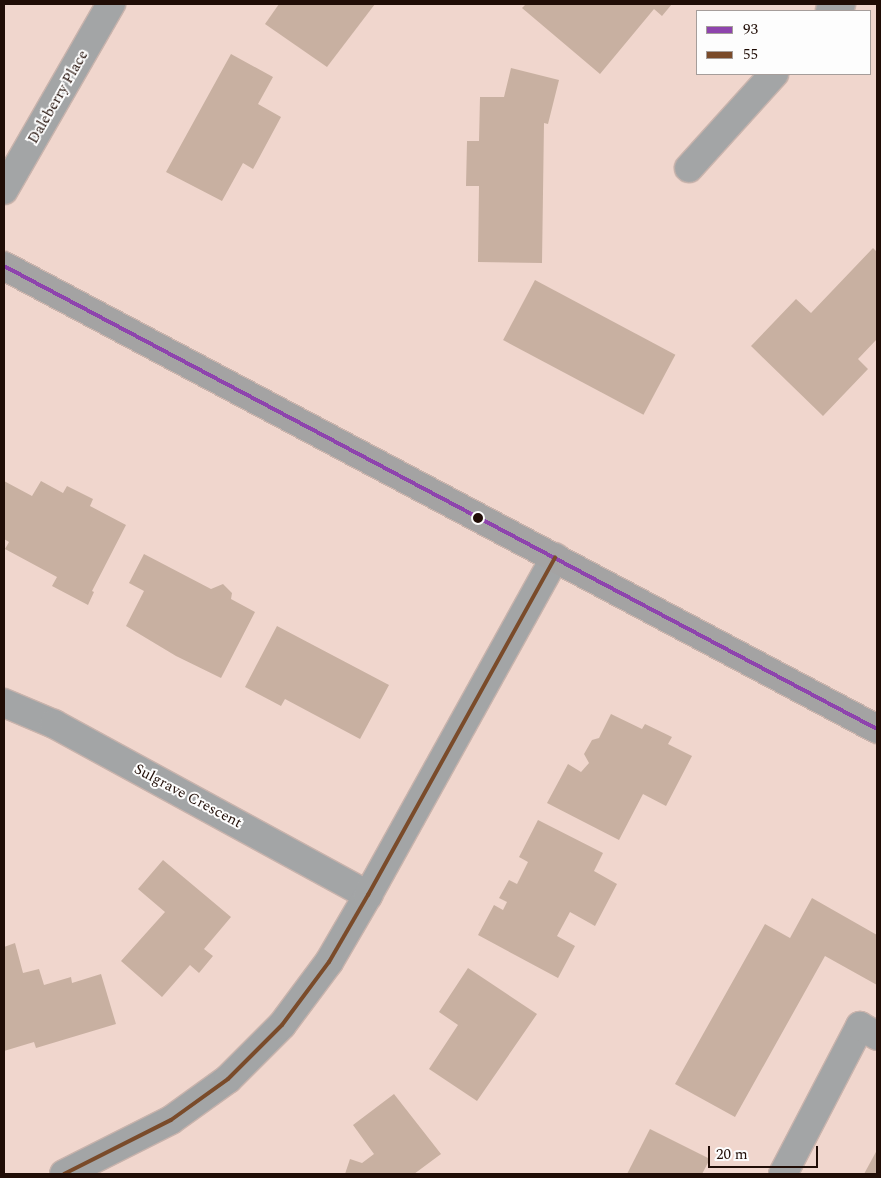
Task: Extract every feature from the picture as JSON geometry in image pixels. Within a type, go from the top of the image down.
[{"type":"main road","points":[[4,266],[877,729]]},
{"type":"street","name":"Daleberry Place","points":[[4,190],[111,4]]},
{"type":"street","points":[[689,168],[773,75]]},
{"type":"street","points":[[64,1174],[171,1120],[228,1079],[282,1025],[329,962],[555,557]]},
{"type":"street","name":"Sulgrave Crescent","points":[[4,703],[54,724],[368,895]]},
{"type":"street","points":[[783,1174],[860,1026],[877,1036]]},
{"type":"building","points":[[279,4],[375,4],[327,67],[265,24]]},
{"type":"building","points":[[526,4],[672,4],[662,16],[654,9],[600,74],[522,8]]},
{"type":"building","points":[[231,54],[273,77],[258,104],[281,117],[253,169],[243,163],[222,201],[166,172]]},
{"type":"building","points":[[511,68],[559,80],[548,124],[544,123],[542,263],[478,262],[479,186],[466,186],[467,141],[479,141],[480,97],[504,97]]},
{"type":"building","points":[[873,248],[877,252],[877,339],[858,359],[868,369],[823,416],[751,346],[796,299],[811,313]]},
{"type":"building","points":[[535,280],[675,355],[643,415],[503,340]]},
{"type":"building","points":[[4,481],[32,496],[41,481],[63,493],[67,486],[93,499],[90,506],[126,525],[92,591],[94,592],[88,605],[52,586],[57,577],[5,549],[9,542],[4,539]]},
{"type":"building","points":[[144,554],[211,589],[223,584],[232,593],[231,599],[255,612],[221,678],[176,656],[126,626],[144,591],[129,583]]},
{"type":"building","points":[[277,626],[389,685],[360,739],[285,699],[281,706],[245,687]]},
{"type":"building","points":[[611,714],[642,729],[645,724],[672,737],[668,744],[692,756],[666,806],[643,794],[619,840],[547,803],[568,764],[581,772],[589,763],[584,754],[592,740],[599,738]]},
{"type":"building","points":[[538,820],[603,853],[594,871],[617,884],[595,926],[570,912],[557,936],[575,946],[558,978],[478,935],[494,905],[503,910],[507,902],[499,898],[509,880],[517,884],[528,862],[519,857]]},
{"type":"building","points":[[163,860],[231,917],[204,949],[213,956],[199,973],[190,965],[162,997],[121,961],[165,912],[138,889]]},
{"type":"building","points":[[812,898],[877,935],[877,985],[825,956],[735,1117],[675,1084],[765,924],[790,938]]},
{"type":"building","points":[[15,943],[23,973],[39,969],[44,985],[71,977],[72,983],[101,974],[116,1024],[36,1048],[34,1042],[4,1051],[4,947]]},
{"type":"building","points":[[468,968],[537,1014],[477,1101],[429,1069],[458,1025],[439,1012]]},
{"type":"building","points":[[394,1094],[441,1154],[414,1174],[345,1174],[350,1159],[362,1163],[374,1154],[353,1125]]},
{"type":"building","points":[[650,1129],[710,1159],[702,1174],[627,1174]]},
{"type":"building","points":[[877,1150],[877,1174],[864,1174]]},
{"type":"transit line","name":"93","points":[[4,266],[877,729]]},
{"type":"transit line","name":"55","points":[[64,1174],[171,1120],[228,1079],[282,1025],[329,962],[555,557]]}]
